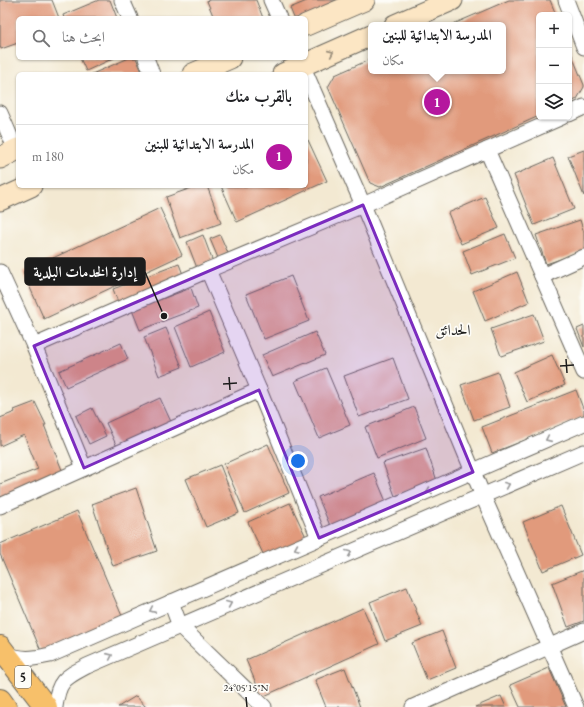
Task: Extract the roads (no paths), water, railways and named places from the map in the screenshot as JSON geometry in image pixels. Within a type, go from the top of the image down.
[{"type":"highway","name":"5","points":[[2,650],[46,707]]},
{"type":"highway","name":"5","points":[[0,700],[5,707]]},
{"type":"main road","points":[[308,24],[364,0]]},
{"type":"main road","points":[[402,22],[452,0]]},
{"type":"main road","points":[[287,72],[368,36]]},
{"type":"main road","points":[[198,72],[225,60]]},
{"type":"main road","points":[[0,200],[27,188]]},
{"type":"street","points":[[122,0],[129,16]]},
{"type":"street","points":[[272,0],[278,16]]},
{"type":"street","points":[[566,0],[584,47]]},
{"type":"street","points":[[147,60],[151,72]]},
{"type":"street","points":[[302,65],[305,72]]},
{"type":"street","points":[[308,79],[363,205],[482,496],[576,707]]},
{"type":"street","points":[[572,113],[584,107]]},
{"type":"street","points":[[0,114],[11,153]]},
{"type":"street","points":[[34,346],[208,270],[363,205],[555,120]]},
{"type":"street","points":[[487,150],[584,372]]},
{"type":"street","points":[[542,276],[584,257]]},
{"type":"street","points":[[208,270],[319,538]]},
{"type":"street","points":[[0,272],[34,346],[84,468]]},
{"type":"street","points":[[0,506],[259,390]]},
{"type":"street","points":[[2,650],[15,657],[25,659],[50,654],[584,423]]},
{"type":"street","points":[[55,707],[57,694],[61,683],[71,674],[87,666],[584,452]]},
{"type":"street","points":[[170,602],[180,626],[264,707]]},
{"type":"street","points":[[413,707],[584,631]]},
{"type":"street","points":[[75,644],[87,666]]},
{"type":"place","name":"المدرسة الابتدائية للبنين","points":[[437,102]]},
{"type":"place","name":"إدارة الخدمات البلدية","points":[[164,316]]},
{"type":"district","name":"الحدائق","points":[[453,330]]}]
